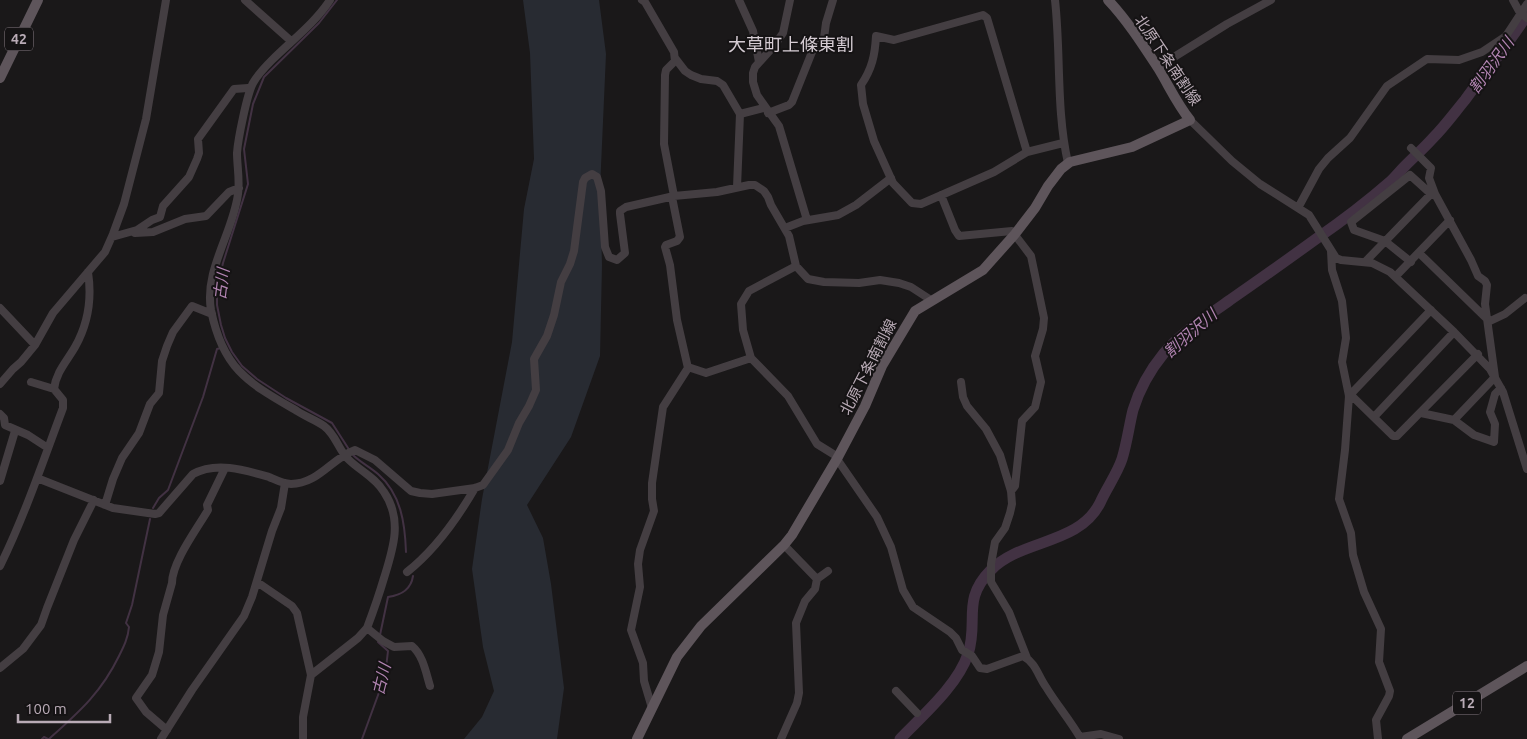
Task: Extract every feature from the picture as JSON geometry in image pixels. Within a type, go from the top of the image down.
[{"type":"main road","name":"42","points":[[0,78],[38,0]]},
{"type":"main road","name":"北原下条南割線","points":[[637,739],[677,658],[701,626],[784,545],[838,458],[893,347],[915,311],[983,270],[1015,234],[1061,169],[1070,162],[1132,147],[1190,120],[1176,102],[1158,67],[1108,0]]},
{"type":"main road","name":"12","points":[[1407,739],[1527,666]]},
{"type":"street","points":[[0,384],[35,345],[52,313],[105,252],[112,237],[124,204],[146,119],[166,0]]},
{"type":"street","points":[[245,0],[291,41]]},
{"type":"street","points":[[330,0],[319,14],[260,72],[251,86],[237,153],[238,188],[236,202],[213,276],[210,293],[212,314],[220,343],[229,361],[236,369],[258,388],[324,426],[349,453],[375,460],[411,491],[432,494],[483,486],[508,450],[536,390],[534,360],[547,336],[554,315],[561,282],[570,264],[578,226],[582,187],[586,178],[592,174],[596,177],[601,191],[605,247],[609,257],[617,260],[625,253],[620,211],[626,207],[673,196],[717,192],[755,185],[764,191],[771,206],[786,228],[796,266],[808,278],[814,281],[859,283],[880,280],[898,283],[911,286],[931,300]]},
{"type":"street","points":[[642,0],[672,48],[675,58],[685,71],[701,79],[717,81],[723,85],[740,114],[737,187]]},
{"type":"street","points":[[739,0],[753,31],[759,62]]},
{"type":"street","points":[[790,0],[783,33],[759,62],[753,73],[753,82],[757,95],[766,111],[779,126],[807,220]]},
{"type":"street","points":[[740,114],[766,111],[789,105],[792,102],[812,52],[824,38],[825,25],[833,0]]},
{"type":"street","points":[[1055,0],[1063,143],[1068,164]]},
{"type":"street","points":[[1158,67],[1227,24],[1271,0]]},
{"type":"street","points":[[1513,0],[1524,16]]},
{"type":"street","points":[[1298,208],[1319,169],[1350,138],[1387,86],[1427,59],[1459,60],[1482,52],[1506,36],[1524,16],[1527,4]]},
{"type":"street","points":[[1026,152],[987,18],[983,16],[894,40],[876,36],[875,54],[867,77],[861,85],[861,94],[869,127],[891,178],[899,191],[912,203],[921,204],[994,172],[1026,152],[1063,143]]},
{"type":"street","points":[[652,708],[644,681],[644,663],[631,630],[640,587],[638,564],[640,550],[654,511],[652,484],[663,407],[683,378],[688,367],[677,320],[670,265],[665,247],[677,241],[680,237],[668,167],[664,124],[664,75],[666,70],[673,64],[675,58]]},
{"type":"street","points":[[126,234],[160,217],[163,206],[189,177],[199,152],[198,139],[228,95],[234,89],[248,88]]},
{"type":"street","points":[[1190,120],[1239,167],[1260,184],[1309,215],[1336,258],[1382,266],[1396,276],[1478,354],[1501,388],[1510,411],[1527,469]]},
{"type":"street","points":[[1412,149],[1431,168],[1429,178],[1433,194]]},
{"type":"street","points":[[1411,262],[1385,241],[1354,230],[1351,222],[1410,175],[1433,194],[1450,220],[1478,276],[1486,283],[1485,304],[1495,377]]},
{"type":"street","points":[[786,228],[807,220],[838,215],[856,205],[891,178]]},
{"type":"street","points":[[112,237],[153,232],[185,219],[206,216],[229,192],[238,188]]},
{"type":"street","points":[[1365,262],[1433,194]]},
{"type":"street","points":[[941,195],[959,236],[1012,231],[1031,256],[1044,318],[1043,329],[1035,356],[1041,382],[1035,407],[1022,421],[1015,486],[1011,490]]},
{"type":"street","points":[[1396,276],[1450,220]]},
{"type":"street","points":[[1331,251],[1331,261],[1342,301],[1346,344],[1342,362],[1349,396],[1339,499],[1351,533],[1353,555],[1364,592],[1382,634],[1379,662],[1390,691],[1376,720],[1378,739]]},
{"type":"street","points":[[1419,253],[1488,321]]},
{"type":"street","points":[[796,266],[755,286],[744,297],[741,304],[743,330],[751,358],[788,396],[817,444],[838,458],[877,517],[891,547],[903,590],[913,607],[950,632],[956,638],[962,650],[972,656],[980,668],[987,669],[1023,656],[1027,658]]},
{"type":"street","points":[[54,389],[62,366],[76,347],[88,316],[90,300],[88,272]]},
{"type":"street","points":[[1488,321],[1505,314],[1525,298]]},
{"type":"street","points":[[105,505],[112,479],[122,458],[139,434],[147,411],[159,393],[162,361],[173,332],[192,306],[212,314]]},
{"type":"street","points":[[0,308],[35,345]]},
{"type":"street","points":[[1349,396],[1431,310]]},
{"type":"street","points":[[1374,417],[1454,332]]},
{"type":"street","points":[[1349,396],[1353,397],[1393,436],[1397,436],[1478,354]]},
{"type":"street","points":[[688,367],[706,373],[751,358]]},
{"type":"street","points":[[1454,420],[1495,377]]},
{"type":"street","points":[[0,566],[13,540],[63,408],[63,400],[54,389],[31,382]]},
{"type":"street","points":[[961,382],[967,406],[986,429],[1000,455],[1011,490],[1012,504],[1010,513],[1005,528],[995,542],[991,564],[991,582],[1009,612],[1027,658],[1034,665],[1045,687],[1067,716],[1080,738],[1101,734],[1119,739]]},
{"type":"street","points":[[1421,413],[1454,420],[1474,435],[1494,442],[1495,424],[1490,412],[1495,394],[1501,388]]},
{"type":"street","points":[[0,414],[4,418],[5,425],[28,435],[48,448]]},
{"type":"street","points":[[0,481],[16,431]]},
{"type":"street","points":[[37,478],[105,505],[131,512],[155,514],[199,470],[233,467],[285,483],[299,483],[311,479],[349,453]]},
{"type":"street","points":[[311,675],[358,638],[367,628],[394,548],[395,519],[388,499],[378,484],[348,459],[349,453]]},
{"type":"street","points":[[167,730],[146,712],[136,698],[152,675],[159,652],[163,615],[178,561],[208,510],[207,504],[225,468]]},
{"type":"street","points":[[161,739],[192,690],[244,616],[281,508],[285,483]]},
{"type":"street","points":[[407,572],[436,544],[466,504],[475,488]]},
{"type":"street","points":[[0,668],[23,649],[41,624],[70,549],[94,500]]},
{"type":"street","points":[[784,545],[817,579]]},
{"type":"street","points":[[781,739],[797,703],[799,693],[796,622],[805,601],[815,588],[817,579],[828,571]]},
{"type":"street","points":[[256,582],[292,606],[297,613],[311,675],[303,717],[303,739]]},
{"type":"street","points":[[367,628],[394,647],[412,646],[416,649],[423,663],[430,686]]},
{"type":"street","points":[[896,691],[916,714]]},
{"type":"shaded area","points":[[523,0],[599,0],[606,54],[600,189],[602,265],[600,356],[571,437],[527,505],[543,538],[551,584],[564,688],[557,739],[464,739],[482,717],[494,691],[483,647],[472,569],[482,499],[512,342],[524,209],[534,159],[530,53]]},
{"type":"waterway","name":"古川","points":[[337,0],[319,23],[264,77],[253,104],[244,149],[248,184],[223,263],[217,288],[217,305],[225,338],[242,366],[257,379],[286,398],[332,423],[350,451]]},
{"type":"waterway","name":"割羽沢川","points":[[900,739],[938,700],[963,666],[971,642],[973,601],[976,591],[991,570],[1003,560],[1018,552],[1064,534],[1078,527],[1091,517],[1122,459],[1133,410],[1142,387],[1164,353],[1196,325],[1364,204],[1391,181],[1442,129],[1527,15]]},
{"type":"waterway","points":[[153,508],[159,498],[168,490],[203,397],[217,349],[221,348]]},
{"type":"waterway","name":"古川","points":[[353,455],[386,482],[397,500],[403,520],[406,552]]},
{"type":"waterway","points":[[49,739],[80,711],[97,691],[105,681],[123,649],[129,627],[126,623],[132,605],[150,519]]},
{"type":"waterway","name":"古川","points":[[380,635],[388,597],[405,591],[410,585],[413,576]]},
{"type":"waterway","name":"古川","points":[[362,739],[385,676],[388,651],[378,642]]},
{"type":"waterway","points":[[42,739],[44,737],[48,739]]},
{"type":"district","name":"大草町上條東割","points":[[791,44]]}]
